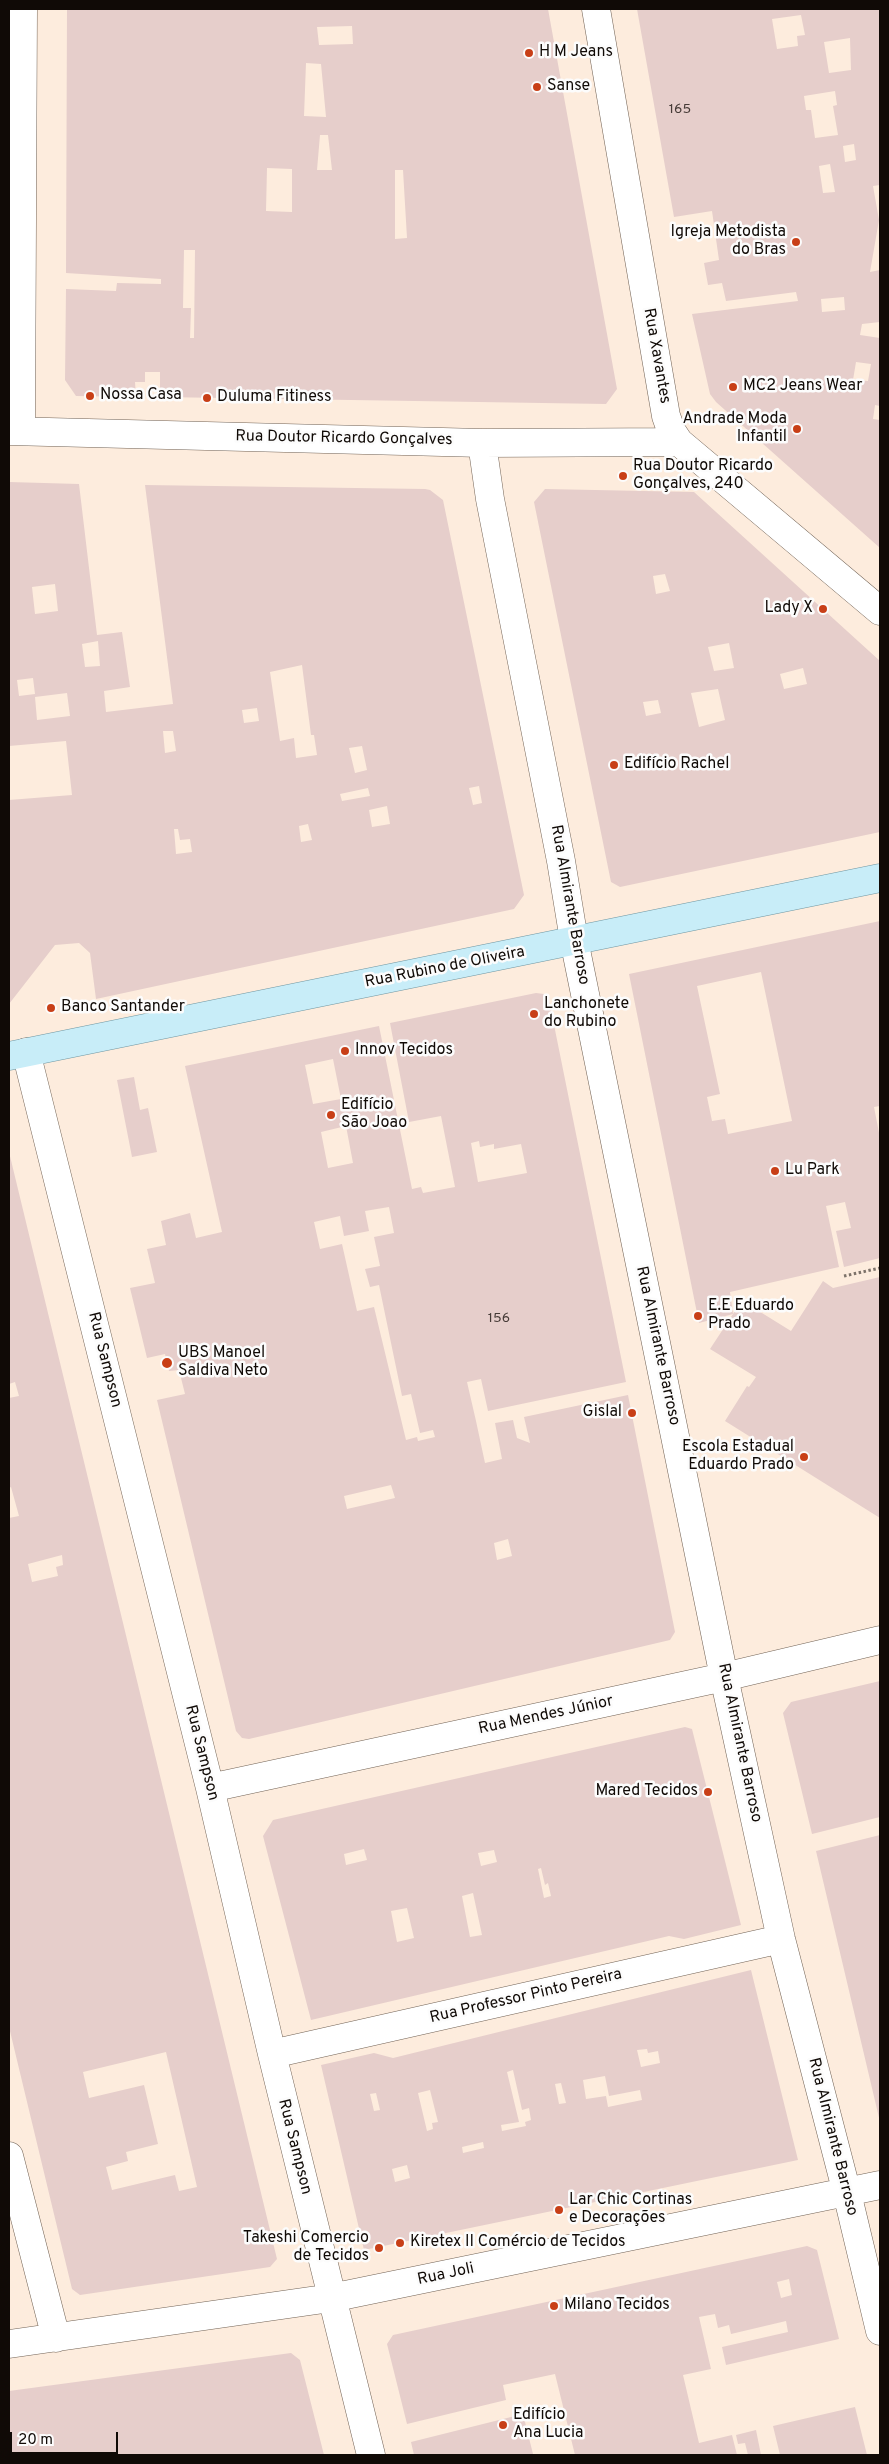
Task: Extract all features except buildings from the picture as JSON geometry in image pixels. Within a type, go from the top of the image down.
[{"type":"main road","name":"Rua Rubino de Oliveira","points":[[17,1054],[880,878]]},
{"type":"street","points":[[15,431],[23,9]]},
{"type":"street","name":"Rua Xavantes","points":[[596,9],[666,416],[679,442],[880,610]]},
{"type":"street","name":"Rua Doutor Ricardo Gonçalves","points":[[15,431],[482,442],[679,442]]},
{"type":"street","name":"Rua Almirante Barroso","points":[[482,442],[490,499],[561,861],[574,940],[724,1677],[781,1939],[848,2193],[880,2331]]},
{"type":"street","name":"Rua Sampson","points":[[17,1054],[210,1788],[272,2054],[370,2455]]},
{"type":"street","name":"Rua Mendes Júnior","points":[[210,1788],[724,1677],[880,1640]]},
{"type":"street","name":"Rua Professor Pinto Pereira","points":[[272,2054],[781,1939]]},
{"type":"street","points":[[9,2156],[56,2338]]},
{"type":"street","name":"Rua Joli","points":[[9,2344],[331,2298],[880,2185]]},
{"type":"path","points":[[844,1276],[880,1268]]},
{"type":"place","name":"H M Jeans","points":[[529,53]]},
{"type":"place","name":"Sanse","points":[[537,87]]},
{"type":"place","name":"Igreja Metodista do Bras","points":[[796,242]]},
{"type":"place","name":"MC2 Jeans Wear","points":[[733,387]]},
{"type":"place","name":"Nossa Casa","points":[[90,396]]},
{"type":"place","name":"Duluma Fitiness","points":[[207,398]]},
{"type":"place","name":"Andrade Moda Infantil","points":[[797,429]]},
{"type":"place","name":"Rua Doutor Ricardo Gonçalves, 240","points":[[623,476]]},
{"type":"place","name":"Lady X","points":[[823,609]]},
{"type":"place","name":"Edifício Rachel","points":[[614,765]]},
{"type":"place","name":"Banco Santander","points":[[51,1008]]},
{"type":"place","name":"Lanchonete do Rubino","points":[[534,1014]]},
{"type":"place","name":"Innov Tecidos","points":[[345,1051]]},
{"type":"place","name":"Edifício São Joao","points":[[331,1115]]},
{"type":"place","name":"Lu Park","points":[[775,1171]]},
{"type":"place","name":"E.E Eduardo Prado","points":[[698,1316]]},
{"type":"place","name":"UBS Manoel Saldiva Neto","points":[[167,1363]]},
{"type":"place","name":"Gislal","points":[[632,1413]]},
{"type":"place","name":"Escola Estadual Eduardo Prado","points":[[804,1457]]},
{"type":"place","name":"Mared Tecidos","points":[[708,1792]]},
{"type":"place","name":"Lar Chic Cortinas e Decorações","points":[[559,2210]]},
{"type":"place","name":"Kiretex II Comércio de Tecidos","points":[[400,2243]]},
{"type":"place","name":"Takeshi Comercio de Tecidos","points":[[379,2248]]},
{"type":"place","name":"Milano Tecidos","points":[[554,2306]]},
{"type":"place","name":"Edifício Ana Lucia","points":[[503,2425]]}]
